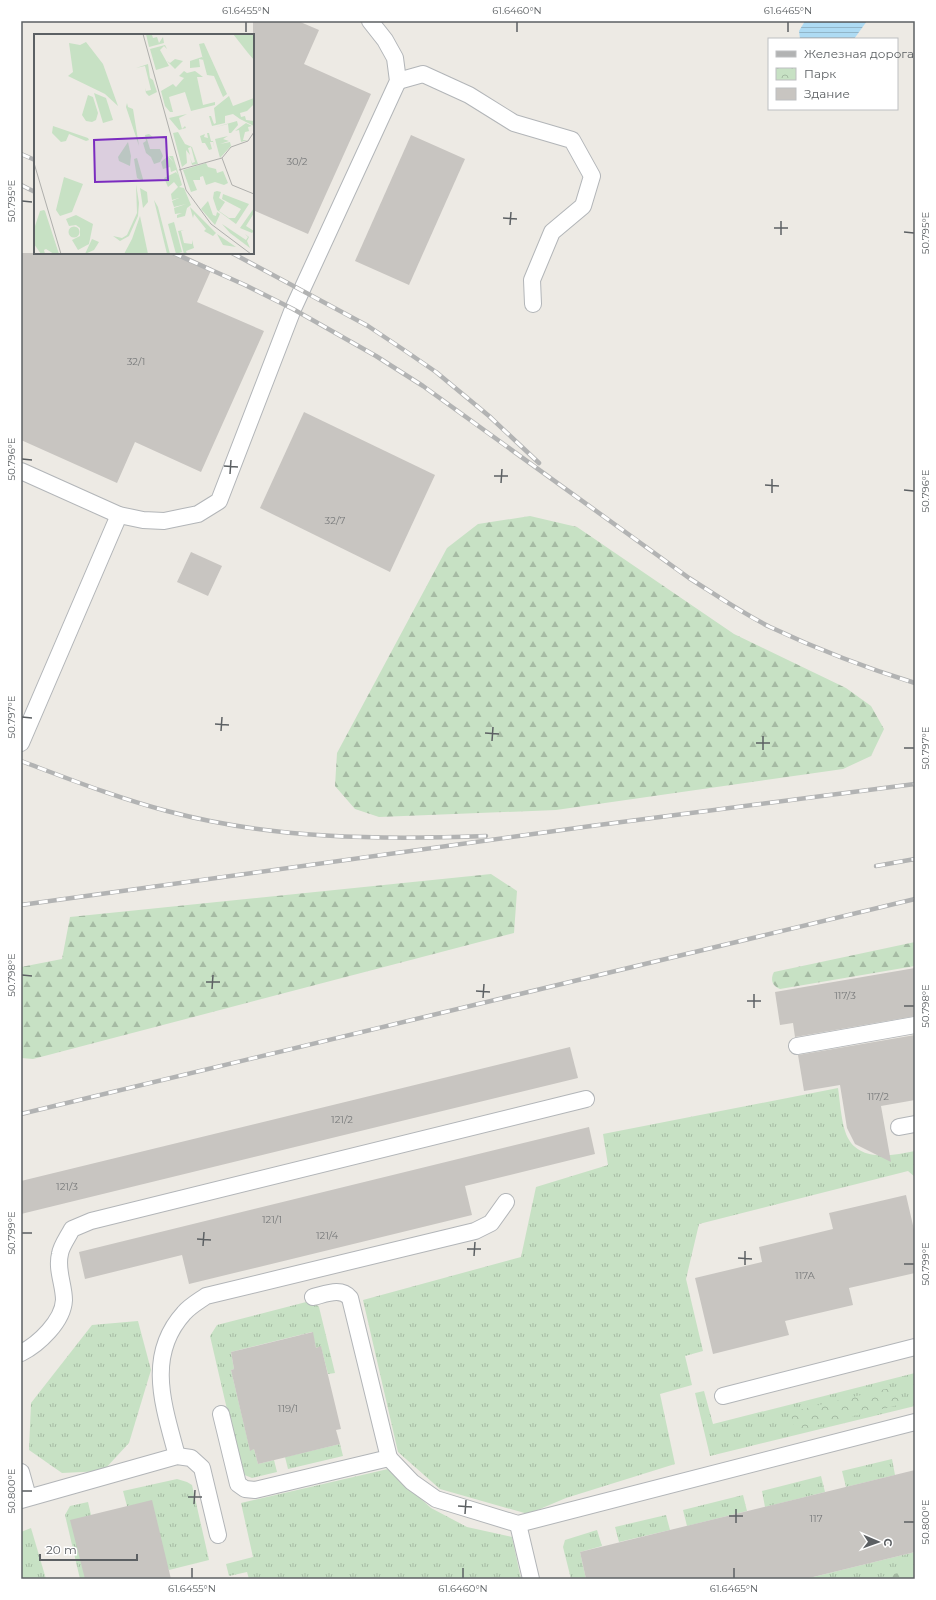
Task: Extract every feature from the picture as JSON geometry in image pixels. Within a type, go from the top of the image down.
[{"type":"lane","points":[[21,471],[119,515],[143,520],[164,521],[198,514],[219,500],[293,309],[398,81],[395,58],[385,40],[370,21]]},
{"type":"lane","points":[[398,81],[423,74],[469,95],[514,123],[572,140],[592,176],[583,206],[552,232],[532,280],[534,304]]},
{"type":"lane","points":[[21,743],[119,515]]},
{"type":"lane","points":[[797,1046],[915,1025]]},
{"type":"lane","points":[[21,1353],[31,1348],[55,1324],[64,1301],[60,1280],[59,1255],[72,1229],[92,1221],[586,1099]]},
{"type":"lane","points":[[177,1456],[162,1397],[160,1370],[165,1344],[184,1312],[206,1296],[474,1231],[490,1223],[506,1202]]},
{"type":"lane","points":[[313,1297],[339,1292],[346,1293],[350,1298],[389,1458],[412,1482],[436,1499],[518,1524],[915,1422]]},
{"type":"lane","points":[[723,1396],[915,1347]]},
{"type":"lane","points":[[221,1414],[238,1484],[245,1489],[255,1490],[389,1458]]},
{"type":"lane","points":[[21,1472],[25,1498],[177,1456],[191,1458],[202,1468],[218,1535]]},
{"type":"lane","points":[[518,1524],[531,1579]]},
{"type":"green space","points":[[530,516],[577,527],[734,634],[846,688],[871,706],[884,729],[871,756],[843,769],[556,810],[379,817],[355,809],[335,786],[337,753],[447,548],[478,524]]},
{"type":"green space","points":[[491,874],[517,891],[514,933],[33,1059],[21,1058],[21,967],[62,959],[70,917]]},
{"type":"green space","points":[[915,942],[915,966],[780,989],[772,982],[774,972]]},
{"type":"green space","points":[[838,1088],[845,1131],[850,1141],[865,1153],[874,1155],[915,1151],[915,1177],[908,1171],[699,1224],[686,1279],[703,1351],[685,1356],[692,1385],[660,1394],[675,1464],[566,1498],[528,1514],[440,1489],[398,1452],[363,1300],[521,1257],[536,1187],[608,1165],[603,1134]]},
{"type":"green space","points":[[310,1301],[319,1307],[335,1373],[328,1374],[321,1347],[316,1348],[312,1332],[231,1352],[234,1369],[231,1370],[250,1450],[254,1449],[258,1464],[274,1460],[277,1472],[252,1478],[242,1474],[210,1336],[217,1325]]},
{"type":"green space","points":[[138,1321],[151,1370],[129,1443],[103,1471],[62,1473],[29,1450],[31,1403],[92,1325]]},
{"type":"green space","points":[[915,1373],[915,1406],[710,1456],[695,1393],[704,1391],[713,1424]]},
{"type":"green space","points":[[898,1386],[902,1404],[795,1431],[790,1412]]},
{"type":"green space","points":[[340,1444],[343,1456],[288,1469],[285,1457]]},
{"type":"green space","points":[[892,1459],[895,1475],[846,1487],[842,1471]]},
{"type":"green space","points":[[388,1469],[431,1508],[467,1527],[512,1537],[521,1579],[249,1579],[247,1572],[229,1576],[226,1564],[253,1557],[241,1503]]},
{"type":"green space","points":[[821,1476],[825,1492],[765,1507],[762,1491]]},
{"type":"green space","points":[[177,1479],[192,1485],[209,1560],[169,1570],[127,1506],[123,1491]]},
{"type":"green space","points":[[743,1495],[747,1511],[687,1526],[683,1510]]},
{"type":"green space","points":[[88,1502],[91,1515],[85,1579],[80,1579],[65,1515],[70,1506]]},
{"type":"green space","points":[[666,1515],[670,1530],[619,1542],[615,1527]]},
{"type":"green space","points":[[31,1528],[46,1579],[21,1579],[21,1532]]},
{"type":"green space","points":[[597,1530],[602,1546],[580,1552],[586,1579],[571,1579],[563,1547],[565,1540]]},
{"type":"green space","points":[[915,1552],[915,1579],[805,1579]]},
{"type":"green space","points":[[915,1569],[915,1579],[873,1579]]},
{"type":"water","points":[[805,21],[867,21],[855,38],[800,38],[799,31]]},
{"type":"building","points":[[253,21],[298,21],[319,30],[304,64],[371,94],[308,234],[254,210]]},
{"type":"building","points":[[411,135],[465,159],[409,285],[355,261]]},
{"type":"building","points":[[21,253],[182,254],[212,268],[197,302],[264,331],[201,472],[135,442],[117,483],[21,440]]},
{"type":"building","points":[[304,412],[435,475],[390,572],[260,508]]},
{"type":"building","points":[[191,552],[222,566],[208,596],[177,582]]},
{"type":"building","points":[[915,968],[915,1016],[795,1037],[793,1023],[780,1025],[775,992]]},
{"type":"building","points":[[915,1035],[915,1100],[881,1106],[891,1162],[855,1144],[847,1128],[840,1085],[804,1091],[798,1055]]},
{"type":"building","points":[[570,1047],[578,1078],[21,1214],[21,1181]]},
{"type":"building","points":[[589,1127],[595,1154],[465,1186],[472,1215],[189,1284],[182,1255],[85,1279],[79,1252]]},
{"type":"building","points":[[906,1195],[915,1234],[915,1273],[849,1288],[853,1305],[785,1321],[789,1335],[713,1354],[695,1278],[762,1262],[759,1247],[833,1229],[829,1213]]},
{"type":"building","points":[[313,1332],[316,1348],[321,1346],[341,1429],[336,1430],[340,1444],[258,1464],[254,1449],[250,1451],[231,1370],[234,1369],[231,1352]]},
{"type":"building","points":[[915,1470],[915,1552],[805,1579],[586,1579],[580,1552]]},
{"type":"building","points":[[152,1500],[171,1579],[85,1579],[70,1520]]},
{"type":"railway","points":[[21,154],[34,160]]},
{"type":"railway","points":[[21,185],[34,192]]},
{"type":"railway","points":[[175,254],[245,285],[293,309],[376,356],[423,386],[689,578],[749,616],[806,643],[878,671],[915,683]]},
{"type":"railway","points":[[234,254],[368,326],[404,350],[436,372],[489,416],[539,463]]},
{"type":"railway","points":[[21,761],[93,788],[148,806],[206,820],[246,827],[326,836],[406,838],[486,836]]},
{"type":"railway","points":[[21,905],[591,826],[915,784]]},
{"type":"railway","points":[[876,866],[915,859]]},
{"type":"railway","points":[[21,1114],[915,899]]}]
